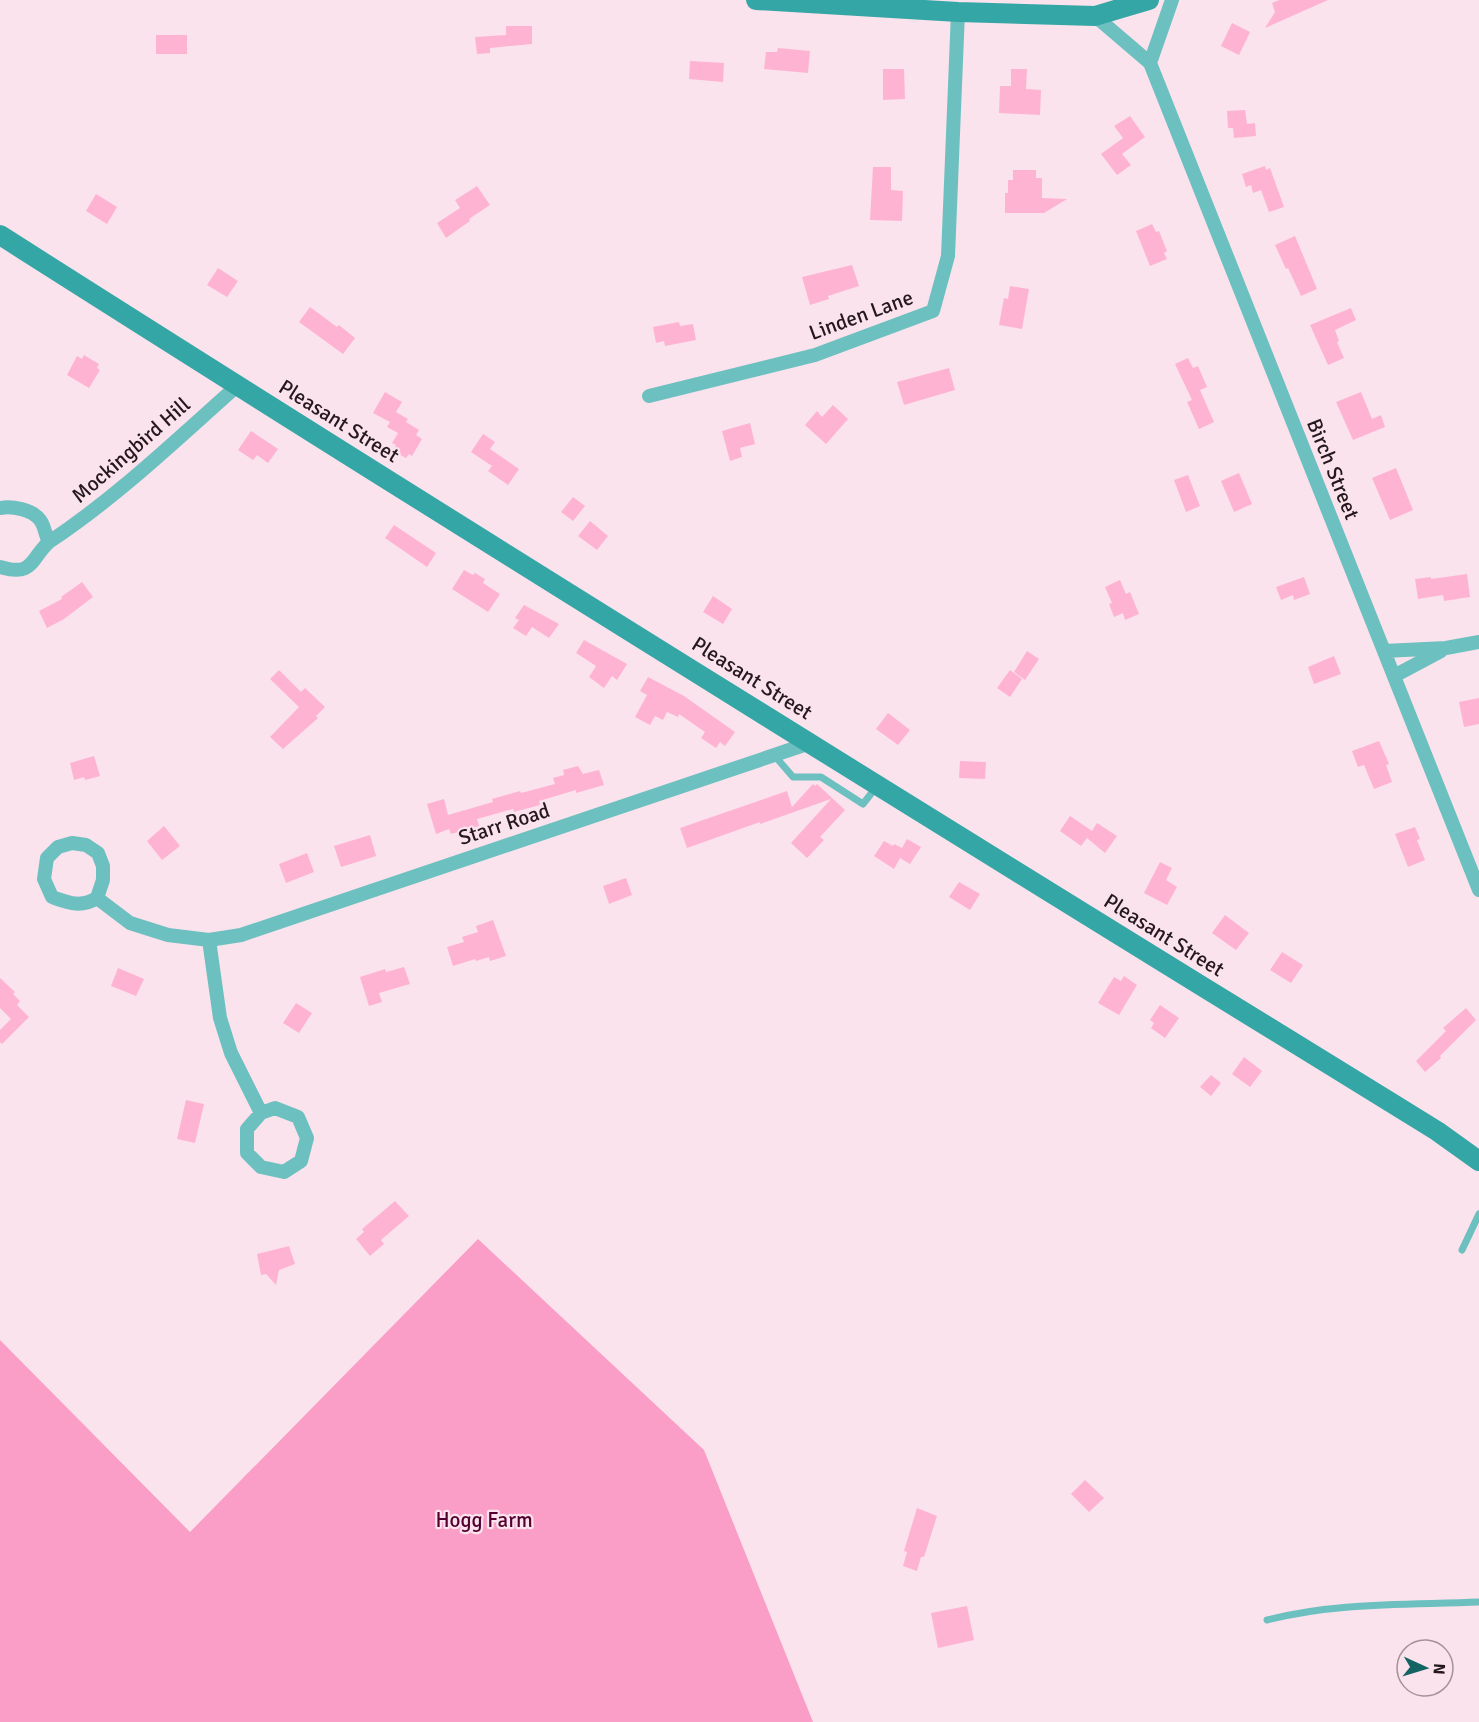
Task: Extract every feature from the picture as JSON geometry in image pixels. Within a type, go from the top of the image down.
[{"type":"main road","points":[[756,0],[958,12],[1095,16],[1149,0]]},
{"type":"main road","name":"Pleasant Street","points":[[0,235],[237,386],[1426,1125],[1479,1161]]},
{"type":"street","points":[[1150,63],[1172,0]]},
{"type":"street","name":"Linden Lane","points":[[649,396],[815,355],[933,311],[948,256],[958,12]]},
{"type":"street","name":"Birch Street","points":[[1095,16],[1150,63],[1479,890]]},
{"type":"street","name":"Mockingbird Hill","points":[[0,567],[16,570],[32,565],[49,542],[90,515],[116,494],[237,386]]},
{"type":"street","points":[[0,508],[19,509],[34,515],[40,520],[49,542]]},
{"type":"street","points":[[1384,651],[1446,648],[1479,642]]},
{"type":"street","points":[[1394,676],[1446,648]]},
{"type":"street","name":"Starr Road","points":[[97,898],[130,923],[168,935],[209,940],[241,934],[810,743]]},
{"type":"street","points":[[72,843],[86,845],[98,853],[103,866],[103,880],[97,898],[87,904],[68,903],[52,897],[44,879],[47,858],[58,847],[72,843]]},
{"type":"street","points":[[209,940],[220,1018],[231,1053],[261,1113]]},
{"type":"street","points":[[275,1108],[298,1117],[307,1138],[300,1161],[284,1172],[261,1167],[248,1153],[247,1129],[261,1113],[275,1108]]},
{"type":"lane","points":[[774,755],[793,777],[821,777],[863,804],[878,785]]},
{"type":"lane","points":[[1462,1250],[1479,1214]]},
{"type":"lane","points":[[1266,1620],[1322,1608],[1369,1604],[1479,1602]]},
{"type":"green space","name":"Hogg Farm","points":[[478,1239],[704,1450],[813,1722],[0,1722],[0,1340],[190,1532]]},
{"type":"building","points":[[1279,0],[1328,0],[1265,28],[1275,12],[1272,3]]},
{"type":"building","points":[[1232,23],[1250,32],[1239,55],[1221,46]]},
{"type":"building","points":[[506,26],[532,26],[532,44],[490,48],[490,53],[477,54],[475,37],[506,35]]},
{"type":"building","points":[[156,35],[187,35],[187,54],[156,54]]},
{"type":"building","points":[[778,48],[810,51],[808,73],[764,69],[766,52],[777,52]]},
{"type":"building","points":[[690,61],[724,63],[723,82],[689,79]]},
{"type":"building","points":[[883,69],[904,69],[905,99],[883,100]]},
{"type":"building","points":[[1011,69],[1027,69],[1026,89],[1041,90],[1040,115],[999,113],[1000,86],[1011,86]]},
{"type":"building","points":[[1245,110],[1247,124],[1255,123],[1256,136],[1234,138],[1233,128],[1228,128],[1227,111]]},
{"type":"building","points":[[1130,116],[1145,137],[1122,154],[1131,165],[1117,175],[1101,154],[1123,138],[1114,126]]},
{"type":"building","points":[[1265,166],[1266,170],[1270,168],[1284,207],[1269,212],[1261,190],[1253,193],[1251,185],[1246,187],[1242,174]]},
{"type":"building","points":[[873,167],[891,167],[891,190],[903,191],[902,221],[870,220]]},
{"type":"building","points":[[1013,170],[1036,170],[1036,178],[1042,178],[1042,198],[1067,199],[1044,213],[1005,213],[1005,193],[1008,193],[1008,180],[1013,180]]},
{"type":"building","points":[[477,186],[490,205],[446,238],[437,223],[460,208],[455,200]]},
{"type":"building","points":[[96,194],[117,207],[107,224],[86,211]]},
{"type":"building","points":[[1152,224],[1156,232],[1159,231],[1167,251],[1164,253],[1167,259],[1150,266],[1136,231]]},
{"type":"building","points":[[1295,236],[1317,289],[1301,296],[1275,245]]},
{"type":"building","points":[[852,265],[859,286],[828,296],[829,299],[810,305],[802,277]]},
{"type":"building","points":[[218,268],[238,281],[227,297],[207,285]]},
{"type":"building","points":[[1010,286],[1029,289],[1022,329],[999,325],[1004,298],[1008,299]]},
{"type":"building","points":[[310,307],[355,338],[343,354],[299,322]]},
{"type":"building","points":[[1351,308],[1356,320],[1335,330],[1344,358],[1328,365],[1310,325]]},
{"type":"building","points":[[679,322],[680,326],[693,324],[696,340],[665,346],[664,341],[656,343],[653,327]]},
{"type":"building","points":[[84,355],[99,364],[97,368],[100,370],[89,388],[67,375],[77,356],[82,359]]},
{"type":"building","points":[[1188,358],[1193,368],[1198,366],[1207,387],[1200,390],[1214,422],[1199,429],[1187,402],[1192,400],[1175,364]]},
{"type":"building","points":[[949,368],[955,390],[904,405],[897,382]]},
{"type":"building","points":[[385,392],[402,402],[396,412],[408,419],[406,422],[419,430],[416,435],[422,439],[412,456],[409,454],[406,458],[393,451],[396,445],[392,443],[398,433],[387,427],[390,422],[373,413]]},
{"type":"building","points":[[1361,392],[1372,419],[1381,415],[1385,427],[1353,440],[1336,402]]},
{"type":"building","points":[[833,405],[848,419],[826,444],[805,425],[817,411],[822,417]]},
{"type":"building","points":[[750,423],[755,444],[740,448],[742,457],[730,461],[722,431]]},
{"type":"building","points":[[251,431],[278,449],[268,463],[257,455],[253,460],[238,450]]},
{"type":"building","points":[[483,434],[495,442],[490,449],[519,469],[508,485],[488,471],[492,466],[471,452]]},
{"type":"building","points":[[1396,468],[1413,510],[1390,520],[1372,478]]},
{"type":"building","points":[[1239,473],[1252,504],[1234,512],[1221,481]]},
{"type":"building","points":[[1188,475],[1200,506],[1186,512],[1174,480]]},
{"type":"building","points":[[573,497],[585,506],[573,521],[561,512]]},
{"type":"building","points":[[590,521],[608,536],[597,550],[578,536]]},
{"type":"building","points":[[394,525],[436,553],[427,567],[385,538]]},
{"type":"building","points":[[464,570],[485,579],[483,583],[500,594],[488,612],[452,589]]},
{"type":"building","points":[[1467,574],[1470,597],[1444,601],[1443,595],[1418,599],[1415,579]]},
{"type":"building","points":[[1304,577],[1310,594],[1294,600],[1293,595],[1281,600],[1276,587]]},
{"type":"building","points":[[1120,580],[1126,594],[1130,592],[1139,614],[1125,620],[1123,613],[1114,617],[1109,604],[1112,603],[1105,587]]},
{"type":"building","points":[[82,582],[93,597],[64,619],[47,628],[39,611],[62,599],[61,597]]},
{"type":"building","points":[[713,596],[732,609],[723,624],[703,612]]},
{"type":"building","points":[[524,605],[559,624],[549,638],[532,627],[526,636],[513,628],[519,620],[515,618]]},
{"type":"building","points":[[584,640],[627,664],[617,680],[612,676],[604,688],[589,677],[596,666],[576,653]]},
{"type":"building","points":[[1027,651],[1039,659],[1025,680],[1014,672]]},
{"type":"building","points":[[1334,656],[1341,674],[1314,684],[1308,667]]},
{"type":"building","points":[[279,670],[301,692],[305,688],[325,707],[316,716],[318,718],[283,749],[270,737],[299,707],[270,679]]},
{"type":"building","points":[[1010,670],[1022,679],[1010,697],[997,688]]},
{"type":"building","points":[[648,677],[684,696],[735,732],[725,746],[720,742],[716,748],[701,738],[705,732],[679,714],[678,717],[667,712],[663,720],[655,716],[650,725],[635,717],[647,695],[640,691]]},
{"type":"building","points":[[1479,698],[1479,724],[1464,727],[1459,702]]},
{"type":"building","points":[[888,713],[910,730],[898,745],[876,729]]},
{"type":"building","points":[[1379,741],[1389,764],[1386,765],[1392,782],[1374,789],[1364,765],[1358,767],[1352,751]]},
{"type":"building","points":[[94,756],[100,776],[74,780],[70,763]]},
{"type":"building","points":[[960,761],[986,762],[985,779],[959,778]]},
{"type":"building","points":[[578,766],[583,774],[599,770],[604,785],[576,793],[576,790],[539,801],[540,805],[514,812],[513,809],[477,819],[479,826],[451,834],[449,829],[436,834],[427,804],[444,799],[448,815],[493,802],[492,799],[555,784],[553,778],[564,775],[563,770]]},
{"type":"building","points":[[813,784],[815,786],[817,784],[845,810],[820,837],[824,840],[807,858],[791,843],[831,799],[687,848],[680,828],[787,791],[792,807]]},
{"type":"building","points":[[1070,816],[1092,831],[1097,823],[1117,836],[1105,853],[1087,838],[1081,846],[1060,831]]},
{"type":"building","points":[[164,826],[180,846],[162,860],[147,841]]},
{"type":"building","points":[[1415,827],[1420,839],[1417,840],[1425,860],[1408,867],[1395,834]]},
{"type":"building","points":[[370,835],[376,856],[341,867],[334,846]]},
{"type":"building","points":[[907,839],[921,847],[910,864],[900,858],[894,869],[874,856],[884,841],[902,848]]},
{"type":"building","points":[[307,853],[314,872],[286,883],[279,864]]},
{"type":"building","points":[[1160,862],[1172,868],[1166,880],[1177,887],[1167,905],[1144,893]]},
{"type":"building","points":[[626,878],[632,895],[609,904],[603,886]]},
{"type":"building","points":[[959,882],[980,894],[970,910],[949,897]]},
{"type":"building","points":[[1225,915],[1249,933],[1236,950],[1212,933]]},
{"type":"building","points":[[493,920],[506,956],[490,961],[489,957],[476,961],[475,959],[453,966],[447,947],[464,942],[462,937],[478,932],[476,926]]},
{"type":"building","points":[[1282,952],[1303,965],[1291,983],[1270,970]]},
{"type":"building","points":[[404,967],[410,984],[379,993],[382,1002],[369,1006],[360,977],[385,969],[386,972]]},
{"type":"building","points":[[118,968],[144,979],[136,996],[111,986]]},
{"type":"building","points":[[1124,976],[1137,985],[1119,1015],[1098,1003],[1114,977],[1121,981]]},
{"type":"building","points":[[0,978],[15,992],[13,994],[20,1001],[17,1005],[29,1017],[2,1044],[0,1030],[11,1019],[0,1008]]},
{"type":"building","points":[[296,1003],[312,1013],[299,1033],[283,1023]]},
{"type":"building","points":[[1160,1005],[1179,1018],[1165,1038],[1151,1028],[1154,1023],[1150,1020]]},
{"type":"building","points":[[1466,1008],[1476,1020],[1425,1072],[1416,1061],[1446,1031],[1443,1028]]},
{"type":"building","points":[[1244,1057],[1262,1071],[1250,1087],[1232,1074]]},
{"type":"building","points":[[1211,1075],[1221,1083],[1211,1096],[1200,1087]]},
{"type":"building","points":[[186,1100],[204,1104],[195,1143],[177,1139]]},
{"type":"building","points":[[395,1201],[409,1216],[381,1240],[384,1244],[370,1256],[356,1239],[364,1232],[362,1229]]},
{"type":"building","points":[[289,1246],[295,1264],[279,1270],[276,1285],[266,1274],[261,1275],[257,1254]]},
{"type":"building","points":[[1085,1480],[1104,1498],[1089,1512],[1071,1494]]},
{"type":"building","points":[[917,1508],[937,1516],[917,1571],[903,1566],[907,1552],[904,1551]]},
{"type":"building","points":[[967,1606],[974,1640],[938,1648],[931,1613]]}]
